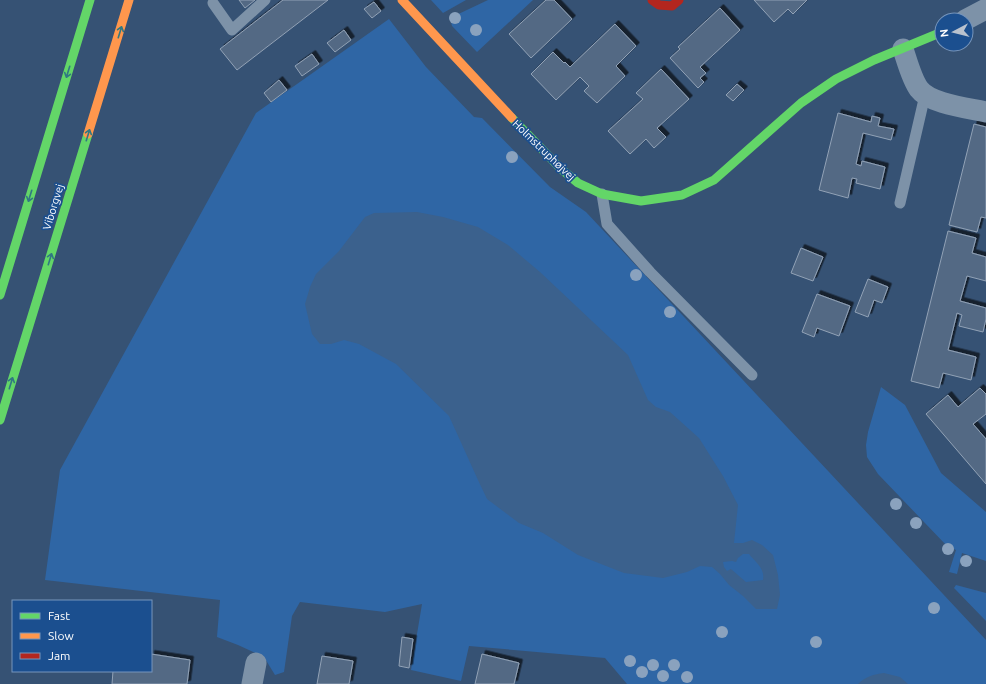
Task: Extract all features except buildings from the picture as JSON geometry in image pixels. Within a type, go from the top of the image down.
[{"type":"main road","points":[[0,295],[90,0]]},
{"type":"main road","name":"Viborgvej","points":[[0,420],[129,0]]},
{"type":"main road","name":"Holmstruphøjvej","points":[[402,0],[513,120],[560,168],[578,183],[602,194],[641,201],[682,195],[714,180],[801,103],[836,79],[874,60],[934,35]]},
{"type":"main road","points":[[652,0],[659,5],[672,6],[679,0]]},
{"type":"street","points":[[974,15],[986,9]]},
{"type":"street","points":[[903,49],[919,89],[925,95],[935,100],[986,112]]},
{"type":"street","points":[[252,684],[256,663]]},
{"type":"lane","points":[[213,3],[232,30],[265,0]]},
{"type":"lane","points":[[900,203],[925,95]]},
{"type":"lane","points":[[602,194],[607,224],[650,272],[752,375]]},
{"type":"shaded area","points":[[431,0],[466,0],[443,13]]},
{"type":"shaded area","points":[[488,0],[533,0],[477,52],[452,26],[450,18]]},
{"type":"shaded area","points":[[389,19],[426,67],[474,117],[482,118],[550,187],[586,212],[986,640],[986,684],[627,684],[605,658],[469,646],[461,681],[411,670],[422,604],[385,612],[300,602],[292,616],[284,672],[275,675],[264,657],[217,637],[220,600],[45,580],[60,470],[256,113]]},
{"type":"shaded area","points":[[417,212],[443,217],[478,227],[508,245],[540,272],[628,355],[648,400],[656,407],[670,412],[699,438],[723,476],[738,505],[734,543],[743,543],[752,540],[762,545],[773,555],[778,575],[780,595],[777,609],[756,609],[729,585],[712,567],[700,566],[687,572],[663,578],[624,573],[578,555],[543,533],[519,523],[487,499],[449,416],[396,364],[359,344],[344,340],[331,344],[320,344],[312,334],[305,304],[310,287],[316,274],[339,251],[365,217],[374,213]],"holes":[[[743,554],[749,554],[763,572],[763,580],[746,582],[731,569],[727,571],[724,567],[723,562],[736,562]]]},
{"type":"shaded area","points":[[881,387],[905,405],[941,473],[986,512],[986,561],[962,553],[957,574],[949,572],[956,550],[947,546],[878,474],[867,457],[866,445],[868,432]]},
{"type":"shaded area","points":[[956,585],[986,593],[986,621],[954,588]]},
{"type":"shaded area","points":[[884,673],[900,677],[908,684],[858,684],[870,676]]},
{"type":"traffic: fast","points":[[0,295],[90,0]]},
{"type":"traffic: fast","points":[[512,118],[560,168],[578,183],[602,194],[641,201],[682,195],[714,180],[801,103],[836,79],[874,60],[934,35]]},
{"type":"traffic: fast","points":[[0,420],[88,134]]},
{"type":"traffic: slow","points":[[88,134],[129,0]]},
{"type":"traffic: slow","points":[[402,0],[512,118]]},
{"type":"traffic: jam","points":[[652,0],[659,5],[672,6],[679,0]]}]
